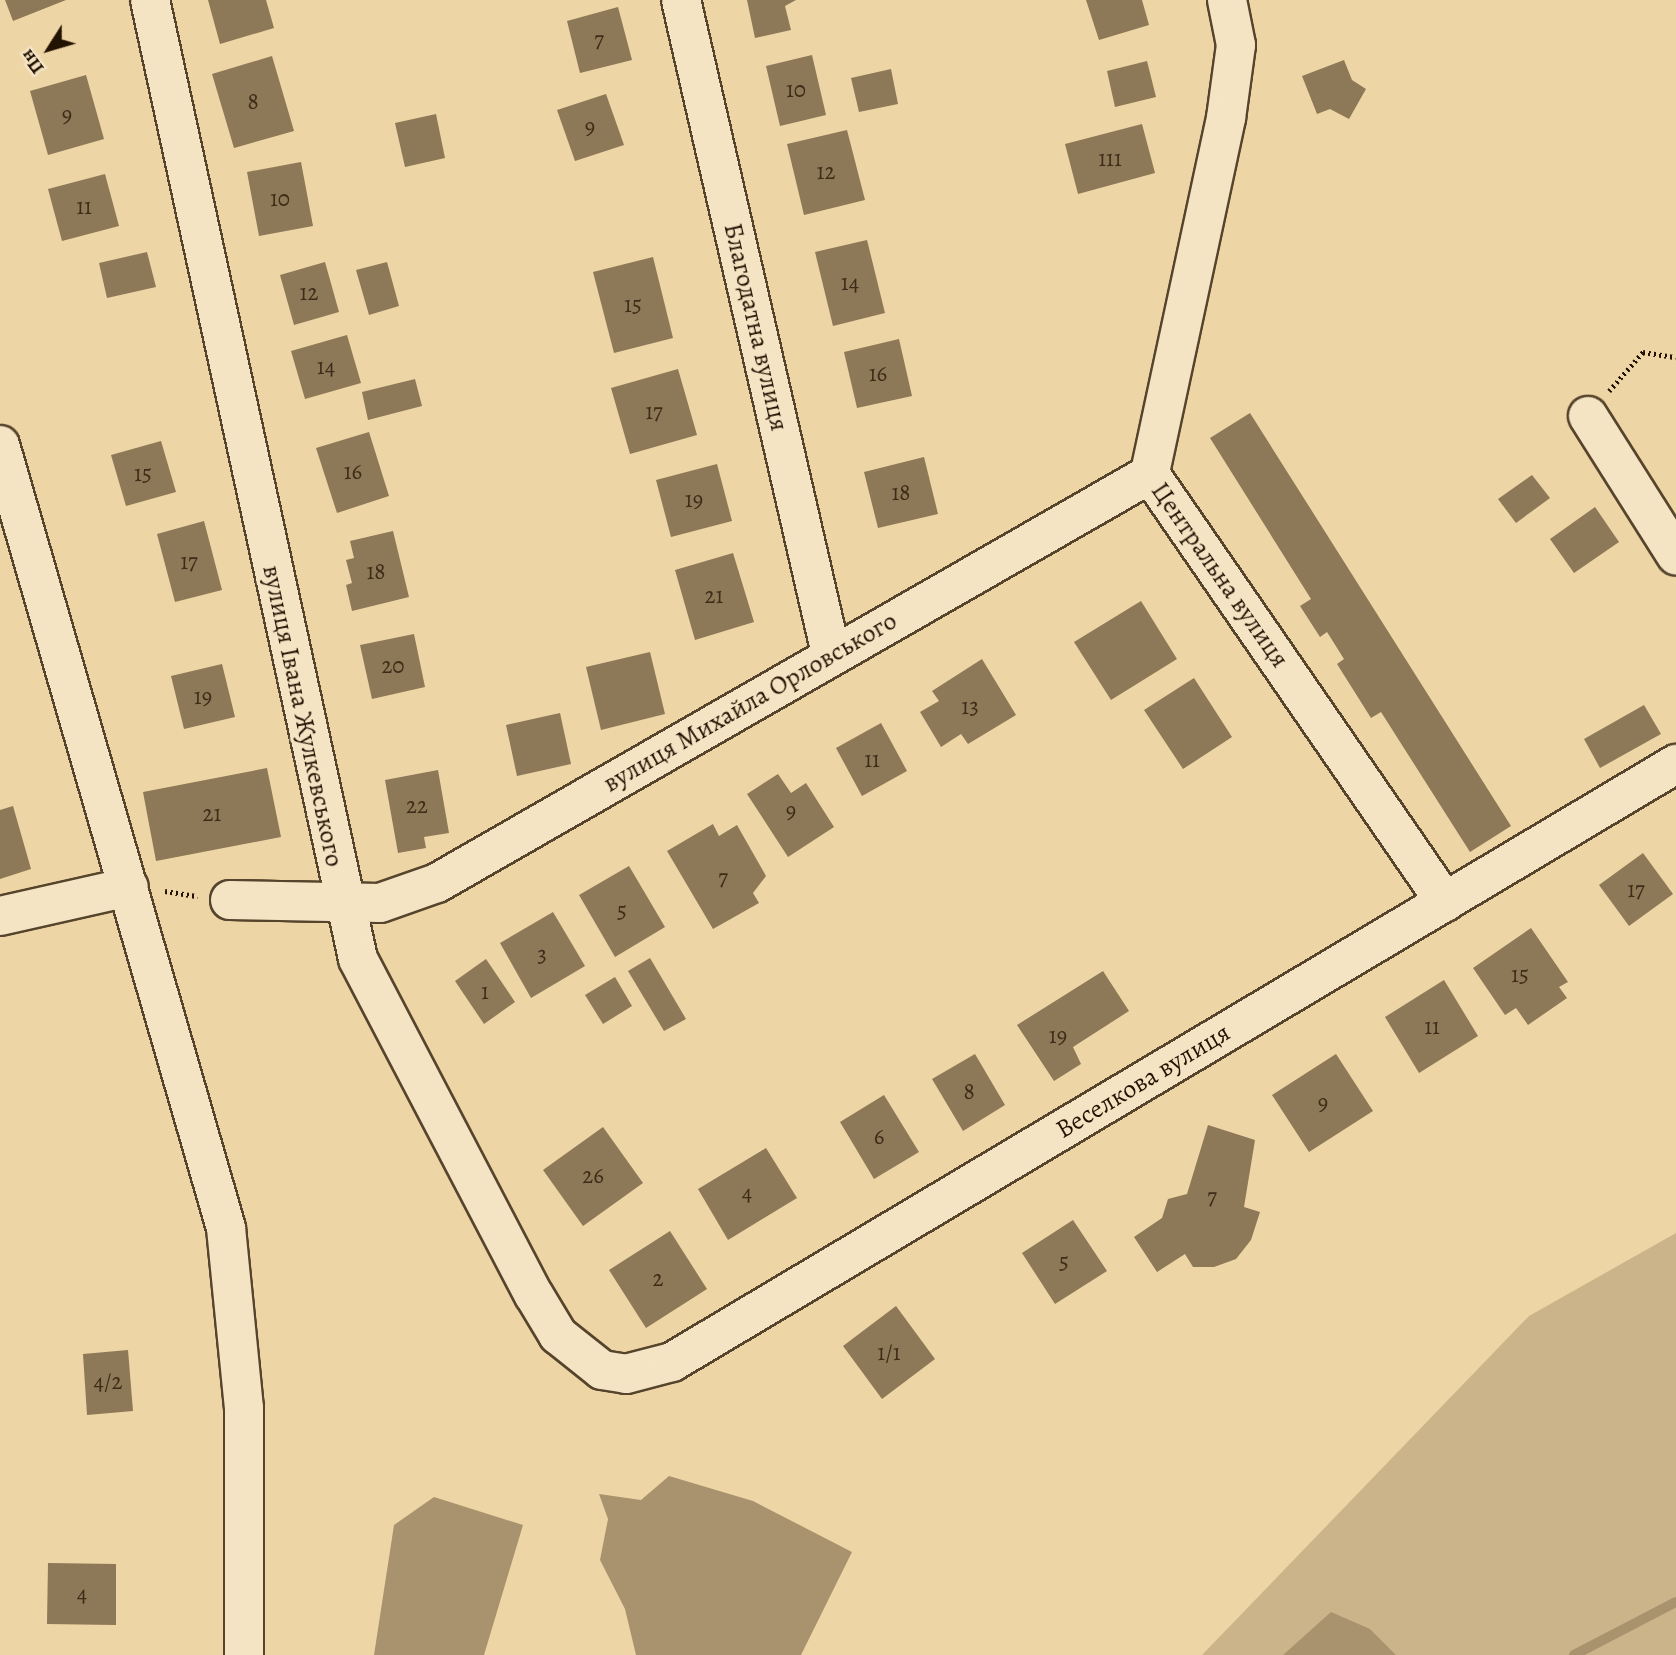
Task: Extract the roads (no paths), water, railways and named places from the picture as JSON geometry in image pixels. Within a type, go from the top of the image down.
[{"type":"street","name":"вулиця Івана Жулкевського","points":[[150,0],[343,905],[358,959],[534,1295],[558,1335],[602,1370]]},
{"type":"street","name":"Благодатна вулиця","points":[[681,0],[831,654]]},
{"type":"street","name":"Центральна вулиця","points":[[1227,0],[1236,45],[1226,118],[1150,474],[1445,902]]},
{"type":"street","points":[[1588,416],[1676,555]]},
{"type":"street","points":[[0,444],[226,1228],[244,1408],[244,1655]]},
{"type":"street","name":"вулиця Михайла Орловського","points":[[230,900],[343,905],[380,903],[437,883],[831,654],[1150,474]]},
{"type":"street","name":"Веселкова вулиця","points":[[602,1370],[626,1374],[673,1362],[1676,764]]},
{"type":"street","points":[[0,916],[129,887]]},
{"type":"waterway","points":[[1574,1655],[1676,1602]]}]
